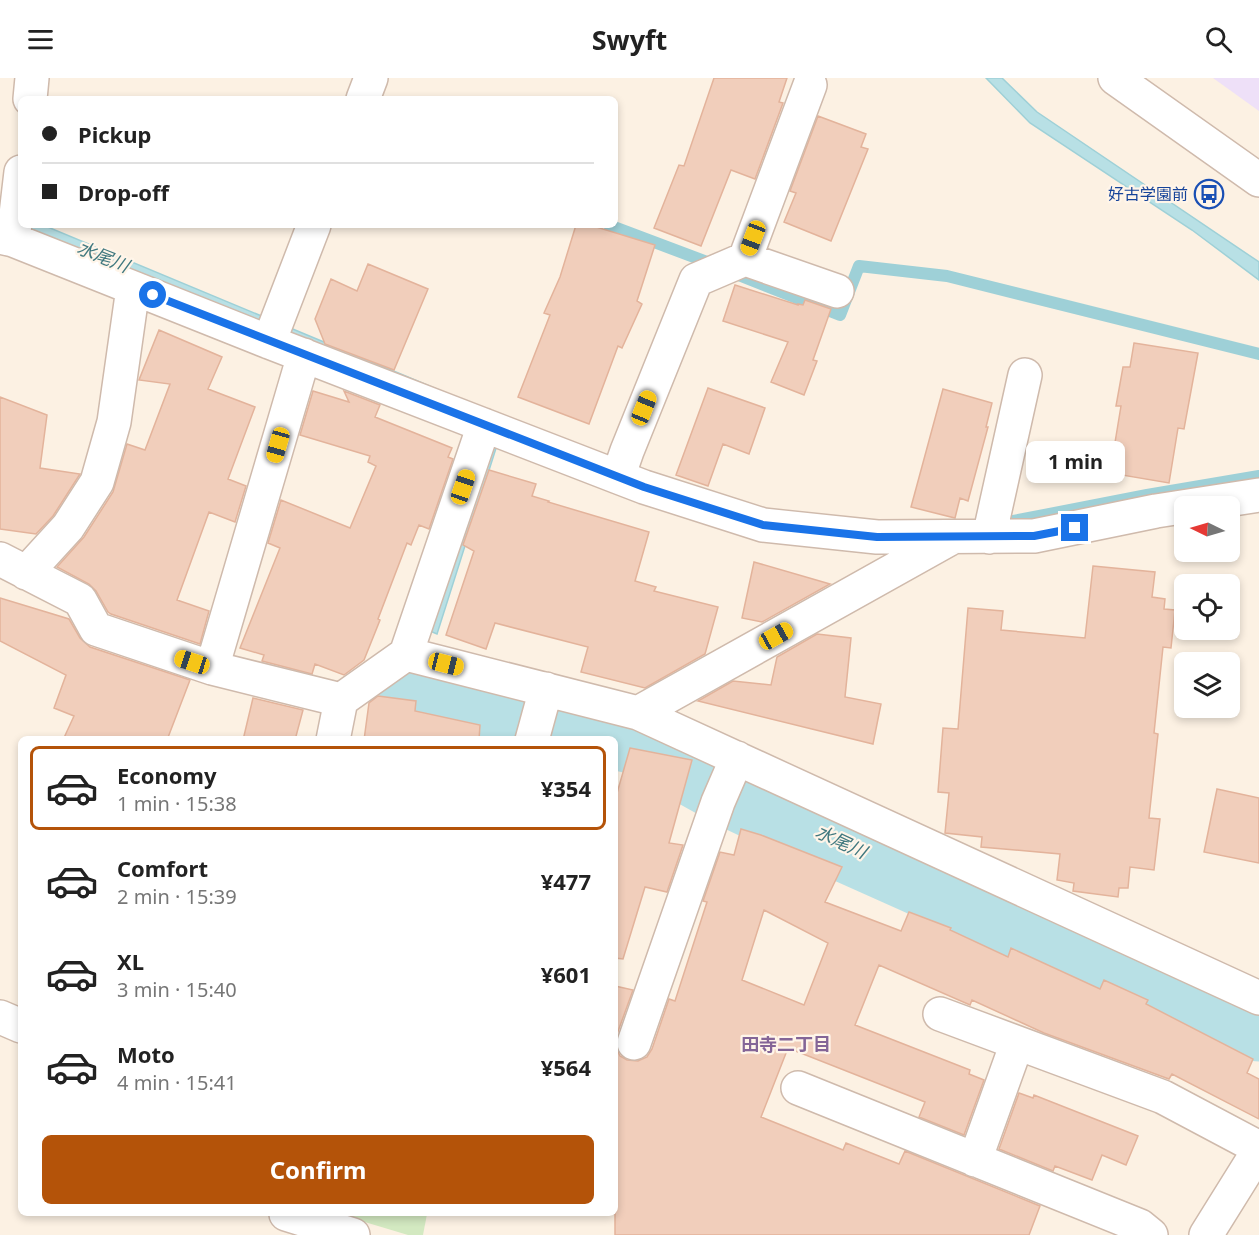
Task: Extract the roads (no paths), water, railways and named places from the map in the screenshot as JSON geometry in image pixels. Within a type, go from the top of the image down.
[{"type":"street","points":[[30,96],[32,78]]},
{"type":"street","points":[[364,96],[371,78]]},
{"type":"street","points":[[1115,78],[1259,180]]},
{"type":"street","points":[[744,259],[810,85]]},
{"type":"street","points":[[18,198],[7,238],[644,487],[763,525],[877,537],[952,537]]},
{"type":"street","points":[[269,342],[313,228]]},
{"type":"street","points":[[618,477],[696,280],[744,259],[837,291]]},
{"type":"street","points":[[133,288],[114,422],[97,482],[68,527],[13,566],[80,600],[96,629],[212,668],[341,700]]},
{"type":"street","points":[[212,668],[304,355]]},
{"type":"street","points":[[991,526],[1025,375]]},
{"type":"street","points":[[334,736],[341,700],[406,654],[484,425]]},
{"type":"street","points":[[638,713],[952,537],[991,526],[1034,536],[1259,495]]},
{"type":"street","points":[[406,654],[638,713],[1259,998]]},
{"type":"street","points":[[534,734],[546,690]]},
{"type":"street","points":[[634,1043],[718,802],[737,758]]},
{"type":"street","points":[[940,1014],[1163,1097],[1259,1149],[1206,1235]]},
{"type":"street","points":[[975,1160],[1017,1043]]},
{"type":"street","points":[[798,1088],[1140,1226],[1151,1235]]},
{"type":"street","points":[[281,1235],[286,1216]]},
{"type":"street","points":[[292,1216],[353,1235]]},
{"type":"water","points":[[986,78],[1002,78],[1037,112],[1259,262],[1259,280],[1192,230],[1030,123]]},
{"type":"water","points":[[25,228],[50,228],[487,410]]},
{"type":"water","points":[[489,438],[498,442],[437,634],[430,631]]},
{"type":"waterway","points":[[617,228],[715,265]]},
{"type":"waterway","points":[[731,272],[840,315],[859,266],[947,276],[1259,354]]},
{"type":"waterway","points":[[1008,522],[1259,476]]},
{"type":"waterway","name":"水尾川","points":[[416,688],[500,703],[636,737],[735,792],[851,847],[1059,940],[1259,1024]]},
{"type":"place","name":"好古学園前","points":[[1209,194]]},
{"type":"district","name":"田寺二丁目","points":[[786,1045]]}]
